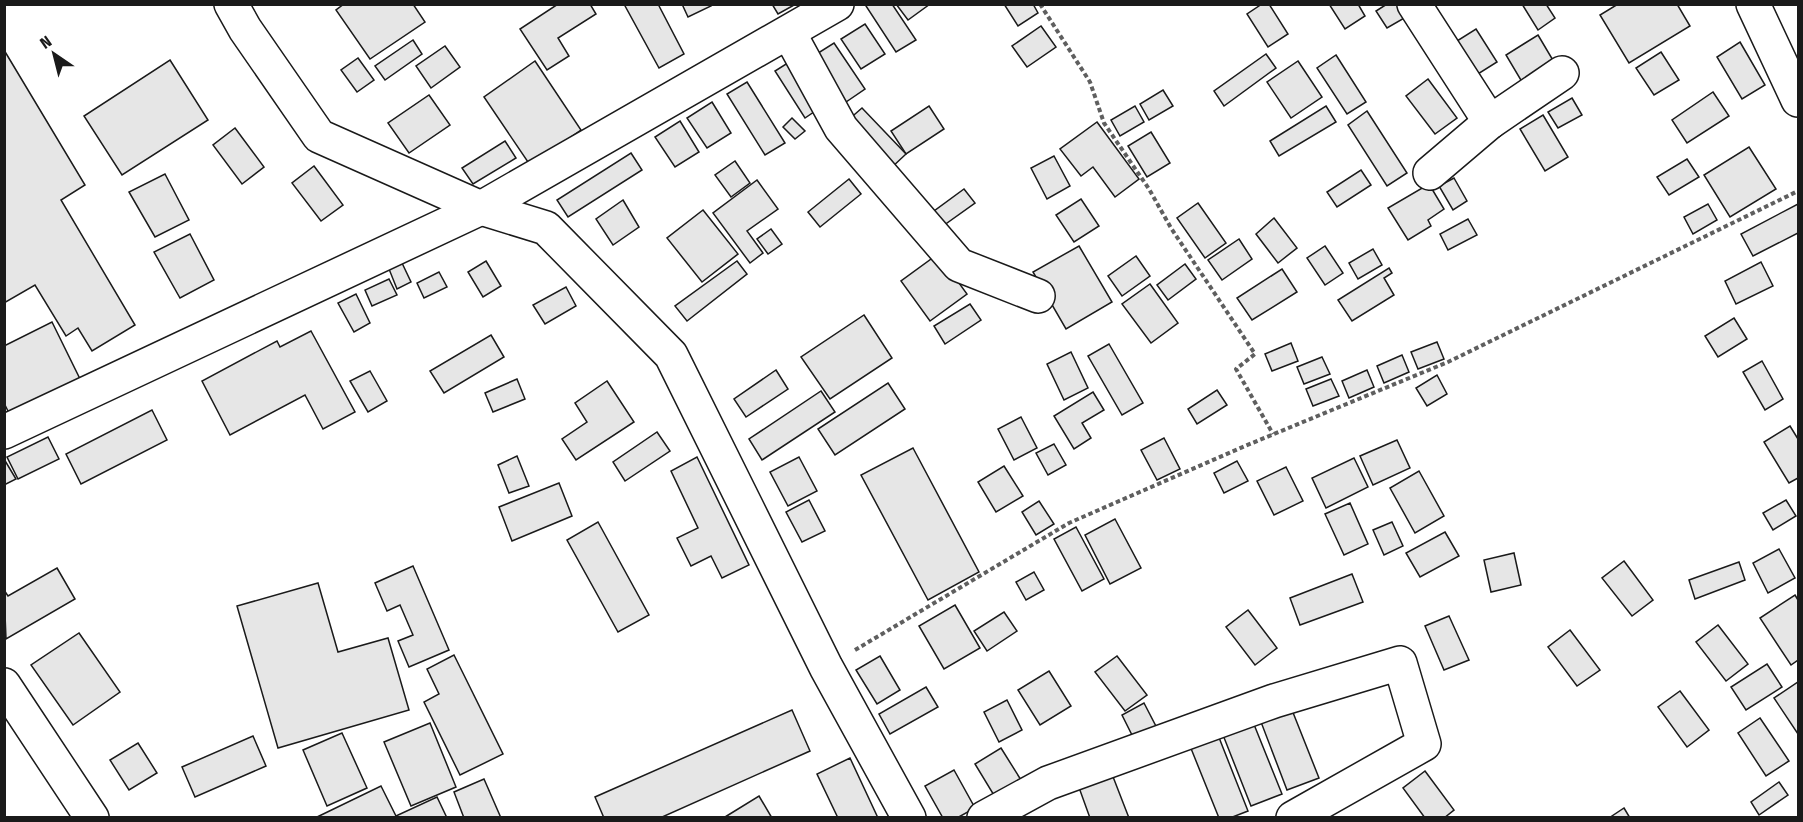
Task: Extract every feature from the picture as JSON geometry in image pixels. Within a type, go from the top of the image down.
[{"type":"street","points":[[231,4],[245,29],[318,136],[481,208],[546,228],[671,355],[826,667],[909,818]]},
{"type":"street","points":[[4,432],[481,208],[837,4]]},
{"type":"street","points":[[1414,4],[1490,122]]},
{"type":"street","points":[[1753,4],[1798,100]]},
{"type":"street","points":[[789,33],[841,128],[959,265],[1038,296]]},
{"type":"street","points":[[1430,173],[1490,122],[1562,73]]},
{"type":"street","points":[[984,818],[1060,779],[1274,701],[1400,663],[1424,744],[1293,818]]},
{"type":"street","points":[[4,685],[92,818]]},
{"type":"path","points":[[1040,4],[1090,82],[1104,123],[1255,354],[1236,369],[1272,434]]},
{"type":"path","points":[[826,667],[1069,522],[1272,434],[1448,362],[1798,191]]},
{"type":"building","points":[[344,4],[413,4],[425,22],[370,59],[336,10]]},
{"type":"building","points":[[558,4],[590,4],[596,14],[558,38],[569,56],[547,70],[520,29]]},
{"type":"building","points":[[624,4],[658,4],[684,54],[659,68]]},
{"type":"building","points":[[682,4],[710,4],[711,6],[688,17]]},
{"type":"building","points":[[772,4],[796,4],[778,14]]},
{"type":"building","points":[[892,4],[916,40],[896,52],[866,6]]},
{"type":"building","points":[[896,4],[930,4],[908,20]]},
{"type":"building","points":[[1004,4],[1033,4],[1038,13],[1018,26]]},
{"type":"building","points":[[1262,4],[1269,4],[1288,34],[1268,47],[1247,14]]},
{"type":"building","points":[[1329,4],[1358,4],[1365,16],[1345,29]]},
{"type":"building","points":[[1387,4],[1407,4],[1413,13],[1387,28],[1376,11]]},
{"type":"building","points":[[1522,4],[1546,4],[1555,18],[1538,30]]},
{"type":"building","points":[[1618,4],[1677,4],[1690,26],[1629,63],[1600,15]]},
{"type":"building","points":[[865,24],[885,54],[861,69],[841,39]]},
{"type":"building","points":[[1041,26],[1056,47],[1027,67],[1012,46]]},
{"type":"building","points":[[1476,29],[1497,62],[1470,79],[1449,46]]},
{"type":"building","points":[[1538,35],[1557,67],[1525,87],[1506,55]]},
{"type":"building","points":[[413,40],[422,54],[385,80],[375,66]]},
{"type":"building","points":[[1740,42],[1765,85],[1742,99],[1717,57]]},
{"type":"building","points":[[834,43],[865,89],[846,102],[815,55]]},
{"type":"building","points":[[445,46],[460,67],[431,88],[416,66]]},
{"type":"building","points":[[4,50],[85,185],[61,200],[135,325],[92,351],[78,328],[66,336],[35,285],[4,303]]},
{"type":"building","points":[[1661,52],[1679,80],[1654,95],[1636,68]]},
{"type":"building","points":[[1266,54],[1276,68],[1224,106],[1214,91]]},
{"type":"building","points":[[1336,55],[1366,102],[1347,114],[1317,68]]},
{"type":"building","points":[[358,58],[374,80],[357,92],[341,70]]},
{"type":"building","points":[[794,59],[824,105],[805,118],[775,71]]},
{"type":"building","points":[[170,60],[208,120],[122,175],[84,116]]},
{"type":"building","points":[[535,61],[581,130],[530,165],[484,97]]},
{"type":"building","points":[[1298,61],[1322,97],[1291,118],[1267,82]]},
{"type":"building","points":[[1428,79],[1457,118],[1435,134],[1406,96]]},
{"type":"building","points":[[747,82],[785,143],[765,155],[727,94]]},
{"type":"building","points":[[1163,90],[1173,106],[1149,120],[1140,104]]},
{"type":"building","points":[[1713,92],[1729,116],[1687,143],[1672,120]]},
{"type":"building","points":[[429,95],[450,125],[409,153],[388,123]]},
{"type":"building","points":[[1572,98],[1582,115],[1558,128],[1548,112]]},
{"type":"building","points":[[712,102],[731,133],[707,148],[687,118]]},
{"type":"building","points":[[929,106],[944,129],[906,154],[891,131]]},
{"type":"building","points":[[1135,106],[1144,122],[1120,136],[1111,120]]},
{"type":"building","points":[[1326,106],[1336,122],[1279,156],[1270,141]]},
{"type":"building","points":[[862,108],[906,154],[890,169],[847,121]]},
{"type":"building","points":[[1367,111],[1407,173],[1387,186],[1348,125]]},
{"type":"building","points":[[1543,115],[1568,157],[1545,171],[1520,129]]},
{"type":"building","points":[[792,118],[805,131],[795,139],[783,127]]},
{"type":"building","points":[[680,121],[699,152],[675,167],[655,137]]},
{"type":"building","points":[[1097,122],[1139,179],[1115,197],[1093,167],[1081,176],[1060,149]]},
{"type":"building","points":[[235,128],[264,167],[242,184],[213,145]]},
{"type":"building","points":[[1151,132],[1170,163],[1147,177],[1128,146]]},
{"type":"building","points":[[505,141],[516,158],[473,184],[462,168]]},
{"type":"building","points":[[1749,147],[1776,189],[1730,217],[1704,175]]},
{"type":"building","points":[[631,153],[642,170],[568,217],[557,200]]},
{"type":"building","points":[[1054,156],[1070,186],[1047,199],[1031,168]]},
{"type":"building","points":[[1687,159],[1699,177],[1669,195],[1657,177]]},
{"type":"building","points":[[735,161],[750,183],[731,197],[715,175]]},
{"type":"building","points":[[314,166],[343,205],[321,221],[292,183]]},
{"type":"building","points":[[1361,170],[1371,185],[1337,207],[1327,192]]},
{"type":"building","points":[[165,174],[189,220],[155,237],[129,192]]},
{"type":"building","points":[[1454,178],[1467,201],[1453,210],[1439,186]]},
{"type":"building","points":[[849,179],[861,194],[820,227],[808,212]]},
{"type":"building","points":[[757,180],[778,209],[747,231],[763,253],[750,263],[713,213]]},
{"type":"building","points":[[1429,184],[1444,209],[1428,220],[1431,226],[1408,240],[1388,208]]},
{"type":"building","points":[[964,189],[975,203],[940,228],[930,214]]},
{"type":"building","points":[[1081,199],[1099,226],[1074,242],[1056,215]]},
{"type":"building","points":[[623,200],[639,227],[613,245],[596,219]]},
{"type":"building","points":[[1198,203],[1226,243],[1205,258],[1177,218]]},
{"type":"building","points":[[1708,204],[1717,220],[1693,234],[1684,217]]},
{"type":"building","points":[[1798,204],[1798,233],[1753,256],[1741,234]]},
{"type":"building","points":[[703,210],[738,254],[702,282],[667,238]]},
{"type":"building","points":[[1274,218],[1297,248],[1278,263],[1256,234]]},
{"type":"building","points":[[1468,219],[1477,235],[1448,250],[1440,234]]},
{"type":"building","points":[[771,229],[782,244],[768,254],[757,239]]},
{"type":"building","points":[[190,234],[214,280],[180,298],[154,252]]},
{"type":"building","points":[[1239,239],[1252,259],[1222,280],[1208,260]]},
{"type":"building","points":[[1079,246],[1112,302],[1066,329],[1033,272]]},
{"type":"building","points":[[1325,246],[1343,273],[1325,285],[1307,258]]},
{"type":"building","points":[[1373,249],[1382,265],[1358,279],[1349,263]]},
{"type":"building","points":[[938,254],[967,294],[930,321],[901,281]]},
{"type":"building","points":[[1136,256],[1150,276],[1122,296],[1108,276]]},
{"type":"building","points":[[486,261],[501,286],[483,297],[468,272]]},
{"type":"building","points":[[737,261],[747,274],[687,321],[675,306]]},
{"type":"building","points":[[1761,262],[1773,286],[1736,304],[1725,281]]},
{"type":"building","points":[[402,263],[411,282],[397,289],[389,269]]},
{"type":"building","points":[[1185,264],[1196,279],[1168,300],[1157,285]]},
{"type":"building","points":[[1389,268],[1392,273],[1384,278],[1394,295],[1352,321],[1338,300]]},
{"type":"building","points":[[1282,269],[1297,292],[1252,320],[1237,298]]},
{"type":"building","points":[[439,272],[447,287],[424,298],[417,283]]},
{"type":"building","points":[[389,279],[397,295],[372,306],[365,290]]},
{"type":"building","points":[[1150,284],[1178,323],[1151,343],[1122,304]]},
{"type":"building","points":[[566,287],[576,306],[545,324],[533,305]]},
{"type":"building","points":[[356,294],[370,323],[354,332],[338,303]]},
{"type":"building","points":[[970,304],[981,320],[945,344],[934,326]]},
{"type":"building","points":[[864,315],[892,358],[830,399],[801,357]]},
{"type":"building","points":[[1734,318],[1747,339],[1718,357],[1705,336]]},
{"type":"building","points":[[52,322],[81,381],[11,417],[4,403],[4,346]]},
{"type":"building","points":[[311,331],[355,412],[323,429],[305,395],[230,435],[202,381],[277,341],[280,347]]},
{"type":"building","points":[[491,335],[504,357],[444,393],[430,371]]},
{"type":"building","points":[[1437,342],[1444,359],[1418,369],[1411,352]]},
{"type":"building","points":[[1291,343],[1298,361],[1272,371],[1265,354]]},
{"type":"building","points":[[1109,344],[1143,403],[1122,415],[1088,356]]},
{"type":"building","points":[[1071,352],[1088,388],[1064,400],[1047,364]]},
{"type":"building","points":[[1402,355],[1409,372],[1384,383],[1377,366]]},
{"type":"building","points":[[1322,357],[1330,374],[1304,384],[1297,367]]},
{"type":"building","points":[[1762,361],[1783,399],[1765,410],[1743,372]]},
{"type":"building","points":[[776,370],[788,389],[746,417],[734,399]]},
{"type":"building","points":[[1367,370],[1374,387],[1349,398],[1342,381]]},
{"type":"building","points":[[370,371],[387,401],[368,412],[350,381]]},
{"type":"building","points":[[1437,375],[1447,394],[1427,406],[1416,388]]},
{"type":"building","points":[[517,379],[525,399],[493,412],[485,393]]},
{"type":"building","points":[[1331,379],[1339,396],[1313,406],[1306,389]]},
{"type":"building","points":[[607,381],[634,422],[576,460],[562,439],[587,422],[575,403]]},
{"type":"building","points":[[888,383],[905,409],[835,455],[818,429]]},
{"type":"building","points":[[1217,390],[1227,405],[1197,424],[1188,409]]},
{"type":"building","points":[[821,391],[835,412],[762,460],[749,439]]},
{"type":"building","points":[[1093,392],[1104,410],[1082,423],[1091,438],[1074,449],[1054,416]]},
{"type":"building","points":[[152,410],[167,440],[81,484],[66,454]]},
{"type":"building","points":[[1021,417],[1037,448],[1014,460],[998,429]]},
{"type":"building","points":[[1790,426],[1798,439],[1798,478],[1789,483],[1764,442]]},
{"type":"building","points":[[657,432],[670,451],[625,481],[613,462]]},
{"type":"building","points":[[48,437],[59,459],[18,479],[7,457]]},
{"type":"building","points":[[1164,438],[1180,469],[1157,480],[1141,450]]},
{"type":"building","points":[[1397,440],[1410,468],[1373,485],[1360,456]]},
{"type":"building","points":[[1054,444],[1066,465],[1048,475],[1036,453]]},
{"type":"building","points":[[913,448],[979,572],[928,600],[861,475]]},
{"type":"building","points":[[517,456],[529,486],[509,493],[498,465]]},
{"type":"building","points":[[697,457],[749,565],[722,578],[711,556],[691,566],[677,538],[698,528],[671,471]]},
{"type":"building","points":[[799,457],[817,491],[788,506],[770,472]]},
{"type":"building","points":[[1354,458],[1368,487],[1326,508],[1312,478]]},
{"type":"building","points":[[4,459],[16,479],[4,485]]},
{"type":"building","points":[[1237,461],[1248,481],[1224,493],[1214,473]]},
{"type":"building","points":[[1004,466],[1023,496],[996,512],[978,482]]},
{"type":"building","points":[[1286,467],[1303,501],[1274,515],[1257,481]]},
{"type":"building","points":[[1419,471],[1444,516],[1415,533],[1390,488]]},
{"type":"building","points":[[559,483],[572,516],[512,541],[499,507]]},
{"type":"building","points":[[809,500],[825,531],[802,542],[786,512]]},
{"type":"building","points":[[1786,500],[1796,516],[1773,530],[1763,513]]},
{"type":"building","points":[[1039,501],[1054,524],[1036,535],[1022,512]]},
{"type":"building","points":[[1350,503],[1368,544],[1344,555],[1325,514]]},
{"type":"building","points":[[1115,519],[1141,568],[1110,584],[1085,535]]},
{"type":"building","points":[[598,522],[649,615],[618,632],[567,540]]},
{"type":"building","points":[[1392,522],[1403,546],[1384,555],[1373,530]]},
{"type":"building","points":[[1076,527],[1104,579],[1082,591],[1054,539]]},
{"type":"building","points":[[1445,532],[1459,556],[1420,577],[1406,553]]},
{"type":"building","points":[[1779,549],[1795,578],[1768,593],[1753,563]]},
{"type":"building","points":[[1514,553],[1521,585],[1491,592],[1484,560]]},
{"type":"building","points":[[1624,561],[1653,600],[1632,616],[1602,578]]},
{"type":"building","points":[[1739,562],[1745,580],[1695,599],[1689,580]]},
{"type":"building","points":[[413,566],[449,650],[409,667],[398,641],[413,635],[400,605],[387,611],[375,583]]},
{"type":"building","points":[[57,568],[75,599],[6,639],[4,590],[8,596]]},
{"type":"building","points":[[1034,572],[1044,590],[1026,600],[1016,582]]},
{"type":"building","points":[[1352,574],[1363,602],[1300,625],[1290,598]]},
{"type":"building","points":[[318,583],[338,652],[388,638],[409,710],[278,748],[237,606]]},
{"type":"building","points":[[1795,595],[1798,600],[1798,660],[1791,665],[1760,618]]},
{"type":"building","points":[[955,605],[980,648],[944,669],[919,626]]},
{"type":"building","points":[[1248,610],[1277,648],[1255,665],[1226,627]]},
{"type":"building","points":[[1004,612],[1017,631],[987,651],[974,631]]},
{"type":"building","points":[[1449,616],[1469,660],[1444,670],[1425,626]]},
{"type":"building","points":[[1718,625],[1748,664],[1726,681],[1696,642]]},
{"type":"building","points":[[1570,630],[1600,670],[1577,686],[1548,647]]},
{"type":"building","points":[[79,633],[120,692],[73,725],[31,665]]},
{"type":"building","points":[[454,655],[503,754],[460,775],[424,702],[439,694],[427,669]]},
{"type":"building","points":[[880,656],[900,690],[877,704],[856,670]]},
{"type":"building","points":[[1117,656],[1147,695],[1125,711],[1095,672]]},
{"type":"building","points":[[1767,664],[1782,687],[1746,710],[1731,687]]},
{"type":"building","points":[[1049,671],[1071,706],[1040,725],[1018,690]]},
{"type":"building","points":[[1798,682],[1798,734],[1774,698]]},
{"type":"building","points":[[926,687],[938,707],[890,734],[879,714]]},
{"type":"building","points":[[1680,691],[1709,730],[1687,747],[1658,707]]},
{"type":"building","points":[[1007,700],[1022,730],[999,742],[984,712]]},
{"type":"building","points":[[1144,703],[1160,734],[1137,745],[1122,715]]},
{"type":"building","points":[[792,710],[810,751],[660,818],[604,818],[595,797]]},
{"type":"building","points":[[1292,710],[1319,778],[1287,790],[1261,722]]},
{"type":"building","points":[[1760,718],[1789,761],[1766,776],[1738,733]]},
{"type":"building","points":[[1253,722],[1282,794],[1251,806],[1223,735]]},
{"type":"building","points":[[430,723],[456,787],[411,806],[384,742]]},
{"type":"building","points":[[342,733],[367,788],[327,806],[303,750]]},
{"type":"building","points":[[1218,735],[1248,811],[1230,818],[1219,818],[1190,746]]},
{"type":"building","points":[[253,736],[266,766],[195,797],[182,767]]},
{"type":"building","points":[[138,743],[157,773],[129,790],[110,760]]},
{"type":"building","points":[[1001,748],[1021,780],[995,797],[975,764]]},
{"type":"building","points":[[850,758],[878,818],[838,818],[817,774]]},
{"type":"building","points":[[1110,769],[1129,818],[1090,818],[1077,782]]},
{"type":"building","points":[[954,770],[975,808],[957,818],[943,818],[925,786]]},
{"type":"building","points":[[1425,771],[1454,810],[1444,818],[1425,818],[1403,788]]},
{"type":"building","points":[[484,779],[501,818],[464,818],[454,792]]},
{"type":"building","points":[[1779,782],[1788,795],[1759,815],[1751,802]]},
{"type":"building","points":[[381,786],[396,816],[437,797],[447,818],[315,818]]},
{"type":"building","points":[[759,796],[772,818],[725,817]]},
{"type":"building","points":[[1624,808],[1630,818],[1609,818]]}]
